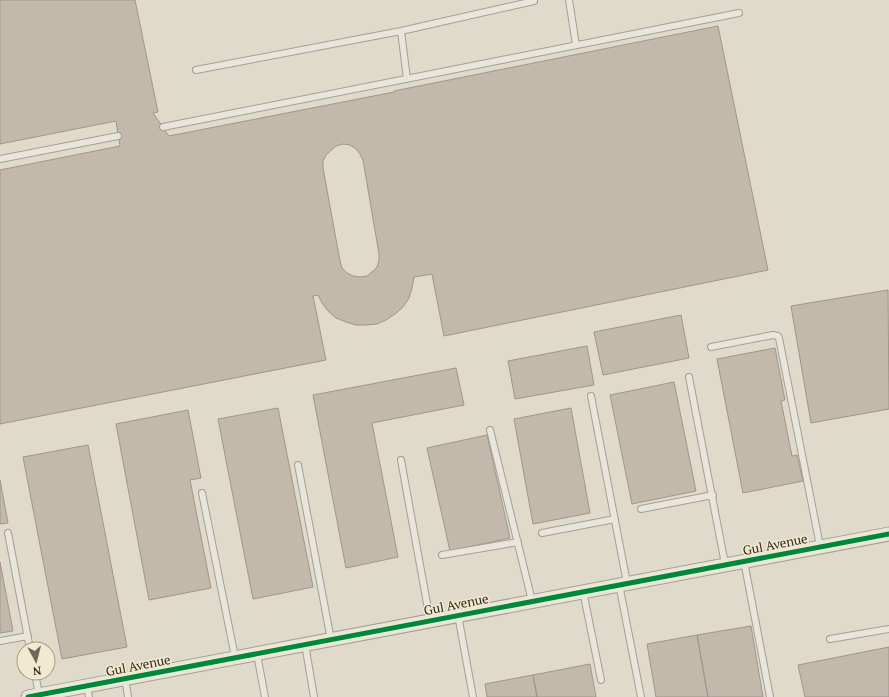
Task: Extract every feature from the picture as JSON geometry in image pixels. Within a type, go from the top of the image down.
[{"type":"street","name":"Gul Avenue","points":[[33,696],[88,691],[125,678],[331,640],[744,560],[889,534]]},
{"type":"lane","points":[[569,0],[576,45]]},
{"type":"lane","points":[[196,70],[400,30],[534,1]]},
{"type":"lane","points":[[163,127],[739,13]]},
{"type":"lane","points":[[400,30],[407,79]]},
{"type":"lane","points":[[0,159],[118,136]]},
{"type":"lane","points":[[711,346],[773,335],[779,338],[820,546]]},
{"type":"lane","points":[[689,378],[713,495],[725,564]]},
{"type":"lane","points":[[591,396],[615,519],[623,584],[641,697]]},
{"type":"lane","points":[[490,430],[532,601]]},
{"type":"lane","points":[[401,460],[430,620]]},
{"type":"lane","points":[[298,465],[331,640]]},
{"type":"lane","points":[[202,493],[235,658]]},
{"type":"lane","points":[[641,509],[713,495]]},
{"type":"lane","points":[[542,533],[615,519]]},
{"type":"lane","points":[[8,533],[29,641]]},
{"type":"lane","points":[[442,554],[518,542]]},
{"type":"lane","points":[[744,560],[770,697]]},
{"type":"lane","points":[[583,591],[600,680]]},
{"type":"lane","points":[[458,615],[473,697]]},
{"type":"lane","points":[[830,639],[889,629]]},
{"type":"lane","points":[[0,641],[28,636]]},
{"type":"lane","points":[[305,644],[314,697]]},
{"type":"lane","points":[[256,654],[264,697]]},
{"type":"lane","points":[[125,678],[128,697]]},
{"type":"lane","points":[[33,696],[34,681]]},
{"type":"building","points":[[0,0],[135,0],[158,112],[153,113],[169,136],[718,26],[768,270],[444,336],[432,274],[414,277],[409,298],[403,307],[386,320],[377,324],[356,325],[336,318],[328,311],[318,295],[313,296],[326,360],[0,424],[0,170],[120,146],[116,121],[0,144]],"holes":[[[343,144],[350,145],[356,149],[363,160],[379,254],[377,267],[367,276],[360,277],[353,276],[342,268],[323,168],[323,161],[326,155],[336,146]]]},
{"type":"building","points":[[888,290],[889,409],[811,423],[791,306]]},
{"type":"building","points":[[681,315],[689,358],[603,375],[594,332]]},
{"type":"building","points":[[587,346],[594,385],[515,399],[508,361]]},
{"type":"building","points":[[775,348],[785,400],[781,401],[792,456],[797,455],[803,481],[743,493],[717,359]]},
{"type":"building","points":[[456,368],[464,405],[372,423],[398,557],[346,568],[313,395]]},
{"type":"building","points":[[674,382],[696,491],[632,504],[610,395]]},
{"type":"building","points":[[278,408],[313,587],[253,599],[218,419]]},
{"type":"building","points":[[571,408],[590,513],[533,524],[514,419]]},
{"type":"building","points":[[188,410],[201,478],[190,480],[211,588],[149,600],[116,424]]},
{"type":"building","points":[[487,435],[510,538],[450,551],[427,448]]},
{"type":"building","points":[[88,445],[127,647],[62,659],[23,457]]},
{"type":"building","points":[[0,480],[8,523],[0,524]]},
{"type":"building","points":[[0,562],[13,631],[0,633]]},
{"type":"building","points":[[751,626],[763,697],[708,697],[697,635]]},
{"type":"building","points":[[697,635],[708,697],[656,697],[647,644]]},
{"type":"building","points":[[889,647],[889,697],[805,697],[798,665]]},
{"type":"building","points":[[590,664],[596,697],[537,697],[533,675]]},
{"type":"building","points":[[533,675],[537,697],[487,697],[485,684]]},
{"type":"cycle path","points":[[28,697],[889,534]]}]
